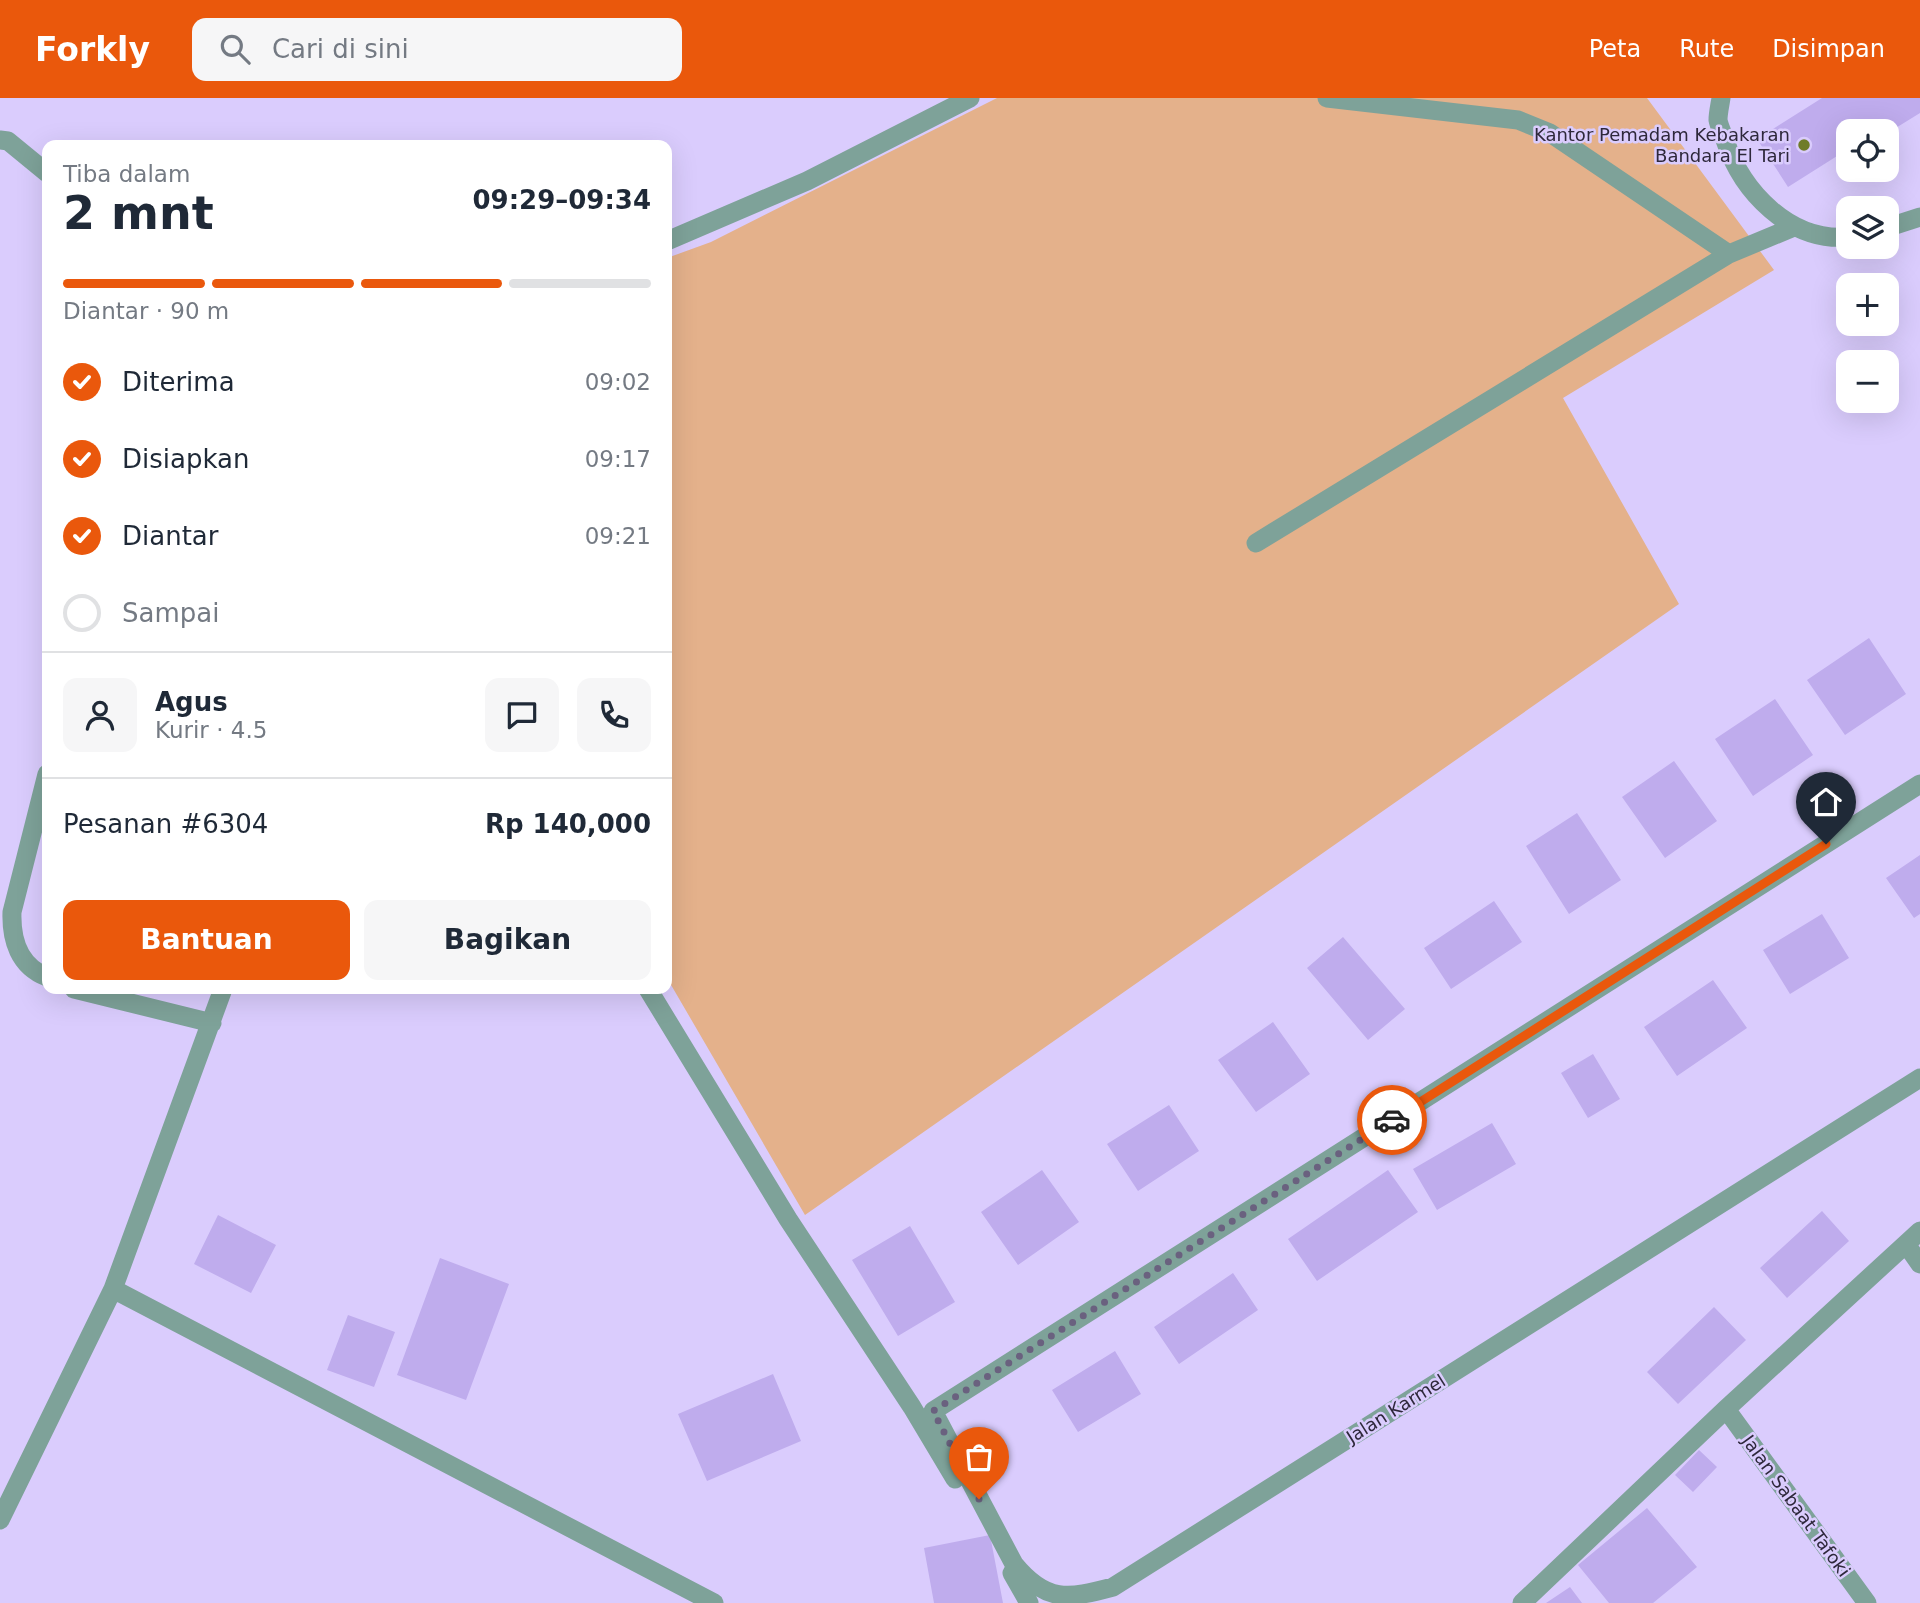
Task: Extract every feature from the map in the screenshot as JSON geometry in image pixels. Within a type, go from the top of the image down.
[{"type":"street","points":[[672,239],[807,181],[970,98]]},
{"type":"street","points":[[1327,98],[1518,120],[1550,132],[1729,254]]},
{"type":"street","points":[[1721,98],[1718,120],[1731,160],[1756,198],[1794,227],[1836,238]]},
{"type":"street","points":[[0,140],[8,141],[42,169]]},
{"type":"street","points":[[1899,224],[1920,217]]},
{"type":"street","points":[[1256,543],[1729,254],[1794,227]]},
{"type":"street","name":"Jalan Karmel","points":[[1920,784],[933,1411],[1014,1564],[1028,1581],[1054,1596],[1076,1596],[1113,1587],[1920,1078]]},
{"type":"street","points":[[42,794],[12,912],[11,934],[18,951],[34,972],[42,975]]},
{"type":"street","points":[[95,994],[212,1023]]},
{"type":"street","points":[[0,1520],[113,1289],[221,994]]},
{"type":"street","points":[[651,994],[788,1219],[912,1407],[1029,1603]]},
{"type":"street","points":[[1522,1603],[1726,1409],[1913,1238],[1920,1264]]},
{"type":"street","points":[[113,1289],[714,1603]]},
{"type":"street","name":"Jalan Sabaat Tafoki","points":[[1726,1409],[1867,1603]]},
{"type":"shaded area","points":[[997,98],[1647,98],[1774,270],[1563,398],[1679,604],[805,1215],[672,987],[672,256],[711,242]]},
{"type":"building","name":"Kantor Pemadam Kebakaran Bandara El Tari","points":[[1822,98],[1920,98],[1920,113],[1899,126],[1899,119],[1836,119],[1836,157],[1788,187],[1757,139]]},
{"type":"building","points":[[1869,638],[1906,694],[1845,735],[1807,680]]},
{"type":"building","points":[[1775,699],[1813,755],[1753,796],[1715,739]]},
{"type":"building","points":[[1674,761],[1717,821],[1665,858],[1622,797]]},
{"type":"building","points":[[1577,813],[1621,880],[1569,914],[1526,846]]},
{"type":"building","points":[[1920,855],[1920,914],[1914,918],[1886,878]]},
{"type":"building","points":[[1494,901],[1522,942],[1451,989],[1424,948]]},
{"type":"building","points":[[1822,914],[1849,958],[1790,994],[1763,950]]},
{"type":"building","points":[[1343,937],[1405,1009],[1368,1040],[1307,968]]},
{"type":"building","points":[[1713,980],[1747,1028],[1677,1076],[1644,1027]]},
{"type":"building","points":[[1273,1022],[1310,1074],[1256,1112],[1218,1060]]},
{"type":"building","points":[[1593,1054],[1620,1099],[1588,1118],[1561,1073]]},
{"type":"building","points":[[1169,1105],[1199,1151],[1138,1191],[1107,1144]]},
{"type":"building","points":[[1492,1123],[1516,1164],[1437,1210],[1413,1169]]},
{"type":"building","points":[[1042,1170],[1079,1222],[1018,1265],[981,1212]]},
{"type":"building","points":[[1388,1170],[1418,1212],[1317,1281],[1288,1239]]},
{"type":"building","points":[[1822,1211],[1849,1241],[1787,1298],[1760,1268]]},
{"type":"building","points":[[218,1215],[276,1245],[251,1293],[194,1264]]},
{"type":"building","points":[[910,1226],[955,1302],[898,1336],[852,1260]]},
{"type":"building","points":[[440,1258],[509,1284],[466,1400],[397,1375]]},
{"type":"building","points":[[1233,1273],[1258,1310],[1179,1364],[1154,1327]]},
{"type":"building","points":[[1714,1307],[1746,1340],[1678,1404],[1647,1372]]},
{"type":"building","points":[[348,1315],[395,1332],[374,1387],[327,1370]]},
{"type":"building","points":[[1115,1351],[1141,1394],[1078,1432],[1052,1390]]},
{"type":"building","points":[[773,1374],[801,1441],[707,1481],[678,1414]]},
{"type":"building","points":[[1699,1450],[1717,1467],[1693,1492],[1675,1475]]},
{"type":"building","points":[[1647,1508],[1697,1567],[1653,1603],[1609,1603],[1578,1565]]},
{"type":"building","points":[[990,1535],[1003,1603],[934,1603],[924,1548]]},
{"type":"building","points":[[1570,1587],[1582,1603],[1546,1603]]},
{"type":"way so far","points":[[979,1499],[933,1411],[1392,1120]]},
{"type":"place","name":"Kantor Pemadam Kebakaran Bandara El Tari","points":[[1804,145]]},
{"type":"route","points":[[1392,1120],[1826,844]]}]
